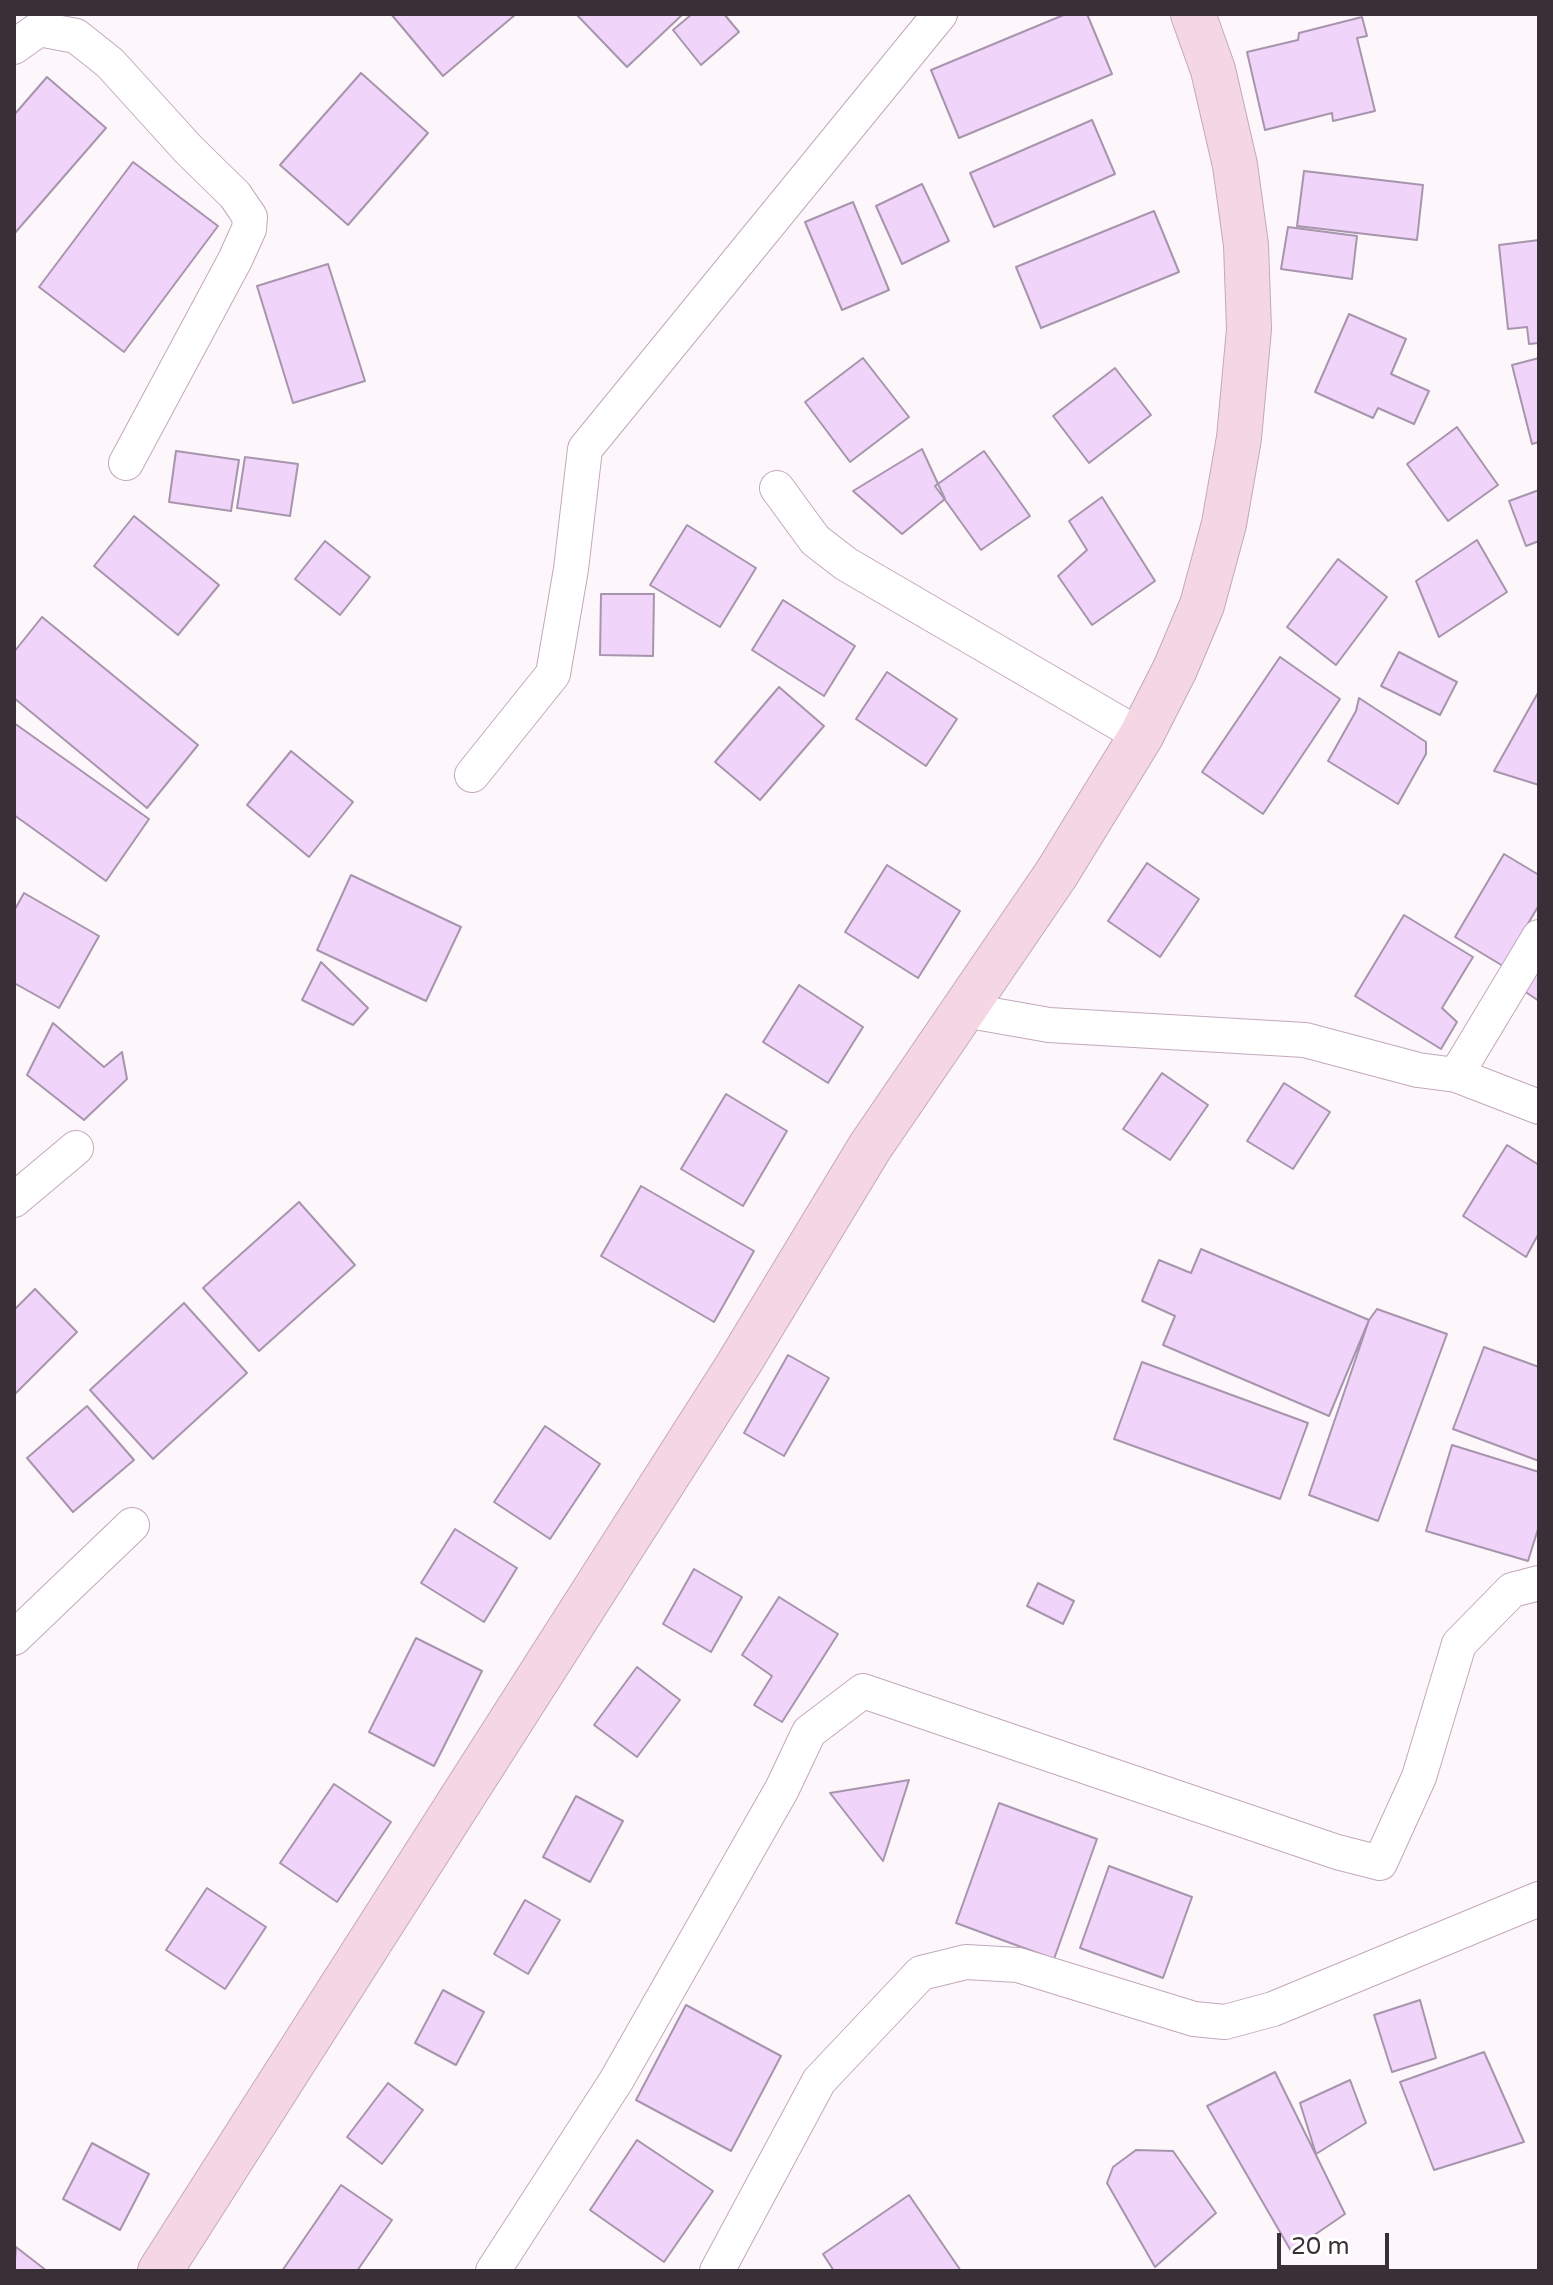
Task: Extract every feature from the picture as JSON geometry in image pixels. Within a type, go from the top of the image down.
[{"type":"street","points":[[472,775],[553,674],[571,569],[585,449],[940,14]]},
{"type":"street","points":[[160,2271],[688,1445],[870,1147],[1057,873],[1141,736],[1202,605],[1224,524],[1239,438],[1249,329],[1246,245],[1235,165],[1213,70],[1193,14]]},
{"type":"street","points":[[14,47],[39,29],[76,36],[110,63],[189,150],[235,195],[250,217],[249,229],[235,260],[126,463]]},
{"type":"street","points":[[777,488],[815,540],[846,564],[1141,736]]},
{"type":"street","points":[[1456,1075],[1539,937]]},
{"type":"street","points":[[964,1010],[1049,1025],[1305,1040],[1418,1070],[1456,1075],[1539,1107]]},
{"type":"street","points":[[14,1200],[76,1148]]},
{"type":"street","points":[[14,1638],[132,1525]]},
{"type":"street","points":[[493,2271],[616,2081],[774,1802],[809,1732],[863,1691],[1337,1852],[1380,1863],[1419,1777],[1459,1644],[1512,1590],[1539,1583]]},
{"type":"street","points":[[717,2271],[819,2081],[921,1973],[966,1962],[1018,1965],[1194,2019],[1225,2022],[1273,2009],[1539,1899]]},
{"type":"building","points":[[391,14],[516,14],[443,76]]},
{"type":"building","points":[[576,14],[683,14],[627,67]]},
{"type":"building","points":[[692,14],[724,14],[739,32],[701,65],[673,30]]},
{"type":"building","points":[[1066,14],[1087,14],[1112,74],[959,138],[931,70]]},
{"type":"building","points":[[1362,17],[1367,36],[1357,38],[1375,111],[1333,121],[1332,113],[1265,130],[1247,52],[1298,40],[1299,33]]},
{"type":"building","points":[[361,73],[428,133],[348,225],[280,165]]},
{"type":"building","points":[[47,77],[106,128],[14,234],[14,115]]},
{"type":"building","points":[[1092,120],[1115,174],[994,227],[970,173]]},
{"type":"building","points":[[133,162],[218,226],[124,352],[39,287]]},
{"type":"building","points":[[1304,171],[1423,185],[1417,240],[1297,226]]},
{"type":"building","points":[[922,184],[949,241],[902,264],[876,206]]},
{"type":"building","points":[[853,202],[889,290],[842,310],[805,222]]},
{"type":"building","points":[[1154,211],[1179,272],[1041,328],[1016,267]]},
{"type":"building","points":[[1288,227],[1357,236],[1352,279],[1281,269]]},
{"type":"building","points":[[1539,240],[1539,343],[1529,344],[1527,327],[1508,329],[1499,245]]},
{"type":"building","points":[[328,264],[365,381],[293,403],[257,286]]},
{"type":"building","points":[[1349,314],[1406,339],[1391,374],[1429,391],[1414,424],[1378,408],[1373,418],[1315,392]]},
{"type":"building","points":[[863,358],[909,417],[850,462],[805,402]]},
{"type":"building","points":[[1539,358],[1539,442],[1532,444],[1512,365]]},
{"type":"building","points":[[1115,368],[1151,415],[1089,463],[1053,416]]},
{"type":"building","points":[[1457,427],[1498,485],[1448,521],[1407,464]]},
{"type":"building","points":[[922,449],[945,499],[902,534],[853,491]]},
{"type":"building","points":[[176,451],[239,460],[231,511],[169,502]]},
{"type":"building","points":[[984,451],[1030,516],[981,550],[935,486]]},
{"type":"building","points":[[245,457],[298,464],[290,516],[237,508]]},
{"type":"building","points":[[1539,490],[1539,541],[1526,546],[1509,501]]},
{"type":"building","points":[[1102,497],[1155,581],[1092,625],[1058,576],[1087,550],[1069,521]]},
{"type":"building","points":[[134,516],[219,585],[178,635],[94,566]]},
{"type":"building","points":[[687,525],[756,568],[720,627],[650,585]]},
{"type":"building","points":[[1477,540],[1507,592],[1439,637],[1416,581]]},
{"type":"building","points":[[325,541],[370,577],[340,615],[295,579]]},
{"type":"building","points":[[1338,559],[1387,597],[1336,665],[1287,627]]},
{"type":"building","points":[[601,594],[654,594],[653,656],[600,655]]},
{"type":"building","points":[[783,600],[855,646],[824,696],[752,650]]},
{"type":"building","points":[[42,617],[198,745],[147,808],[14,698],[14,652]]},
{"type":"building","points":[[1399,652],[1457,682],[1440,715],[1381,686]]},
{"type":"building","points":[[1280,657],[1340,699],[1263,814],[1202,772]]},
{"type":"building","points":[[887,672],[957,719],[926,766],[856,719]]},
{"type":"building","points":[[779,687],[824,726],[760,800],[715,762]]},
{"type":"building","points":[[1539,691],[1539,785],[1494,771]]},
{"type":"building","points":[[1359,698],[1426,742],[1426,754],[1398,804],[1328,761],[1356,711]]},
{"type":"building","points":[[14,723],[149,819],[106,881],[14,815]]},
{"type":"building","points":[[291,751],[353,802],[309,857],[247,805]]},
{"type":"building","points":[[1504,854],[1539,875],[1539,905],[1503,966],[1455,937]]},
{"type":"building","points":[[1147,863],[1199,899],[1160,957],[1108,921]]},
{"type":"building","points":[[887,865],[960,911],[918,978],[845,932]]},
{"type":"building","points":[[351,875],[461,927],[426,1001],[317,950]]},
{"type":"building","points":[[24,893],[99,936],[59,1008],[14,983],[14,911]]},
{"type":"building","points":[[1404,915],[1473,957],[1442,1008],[1457,1022],[1441,1049],[1355,996]]},
{"type":"building","points":[[321,962],[368,1008],[353,1025],[302,1000]]},
{"type":"building","points":[[1539,969],[1539,1001],[1524,991]]},
{"type":"building","points":[[799,985],[863,1027],[828,1083],[763,1042]]},
{"type":"building","points":[[53,1023],[104,1067],[122,1052],[127,1079],[84,1120],[27,1075]]},
{"type":"building","points":[[1162,1073],[1208,1105],[1170,1160],[1123,1129]]},
{"type":"building","points":[[1284,1083],[1330,1112],[1293,1169],[1247,1141]]},
{"type":"building","points":[[726,1094],[787,1131],[743,1206],[681,1169]]},
{"type":"building","points":[[1507,1145],[1539,1165],[1539,1233],[1526,1257],[1463,1216]]},
{"type":"building","points":[[641,1186],[754,1251],[714,1322],[601,1256]]},
{"type":"building","points":[[299,1202],[355,1265],[259,1351],[203,1288]]},
{"type":"building","points":[[1201,1249],[1369,1320],[1329,1416],[1163,1345],[1175,1316],[1142,1301],[1159,1260],[1191,1273]]},
{"type":"building","points":[[35,1289],[77,1332],[14,1395],[14,1310]]},
{"type":"building","points":[[184,1303],[247,1373],[153,1459],[90,1390]]},
{"type":"building","points":[[1377,1309],[1447,1334],[1378,1521],[1309,1495],[1369,1320]]},
{"type":"building","points":[[1484,1347],[1539,1367],[1539,1461],[1453,1429]]},
{"type":"building","points":[[788,1355],[829,1378],[784,1456],[744,1433]]},
{"type":"building","points":[[1142,1362],[1308,1423],[1280,1499],[1114,1439]]},
{"type":"building","points":[[87,1406],[134,1460],[73,1512],[27,1458]]},
{"type":"building","points":[[545,1426],[600,1464],[550,1539],[494,1502]]},
{"type":"building","points":[[1452,1445],[1539,1472],[1539,1526],[1528,1561],[1426,1531]]},
{"type":"building","points":[[455,1529],[517,1568],[484,1622],[421,1583]]},
{"type":"building","points":[[694,1569],[742,1597],[711,1652],[663,1624]]},
{"type":"building","points":[[1038,1583],[1074,1601],[1063,1624],[1027,1606]]},
{"type":"building","points":[[779,1597],[838,1634],[782,1722],[754,1705],[772,1676],[742,1655]]},
{"type":"building","points":[[416,1638],[482,1671],[434,1766],[369,1732]]},
{"type":"building","points":[[637,1667],[680,1700],[637,1757],[594,1725]]},
{"type":"building","points":[[909,1780],[883,1861],[830,1793]]},
{"type":"building","points":[[334,1784],[391,1822],[337,1902],[280,1863]]},
{"type":"building","points":[[576,1796],[623,1821],[590,1882],[543,1857]]},
{"type":"building","points":[[999,1803],[1097,1839],[1054,1959],[956,1923]]},
{"type":"building","points":[[1109,1866],[1192,1897],[1163,1978],[1080,1948]]},
{"type":"building","points":[[207,1888],[266,1927],[225,1989],[166,1950]]},
{"type":"building","points":[[525,1900],[560,1920],[528,1974],[494,1954]]},
{"type":"building","points":[[443,1990],[484,2012],[456,2065],[415,2043]]},
{"type":"building","points":[[1420,2000],[1436,2058],[1392,2072],[1374,2015]]},
{"type":"building","points":[[686,2005],[781,2056],[731,2151],[636,2100]]},
{"type":"building","points":[[1484,2052],[1524,2142],[1434,2170],[1400,2082]]},
{"type":"building","points":[[1275,2072],[1345,2214],[1291,2251],[1207,2106]]},
{"type":"building","points":[[1350,2080],[1366,2123],[1316,2154],[1300,2103]]},
{"type":"building","points":[[388,2083],[423,2110],[382,2164],[347,2137]]},
{"type":"building","points":[[637,2140],[713,2191],[664,2262],[590,2210]]},
{"type":"building","points":[[92,2143],[149,2174],[120,2230],[63,2199]]},
{"type":"building","points":[[1136,2150],[1173,2151],[1216,2213],[1155,2267],[1107,2183],[1113,2167]]},
{"type":"building","points":[[341,2185],[392,2220],[357,2271],[282,2271]]},
{"type":"building","points":[[909,2195],[961,2271],[834,2271],[823,2254]]},
{"type":"building","points":[[16,2247],[47,2271],[14,2271]]}]
